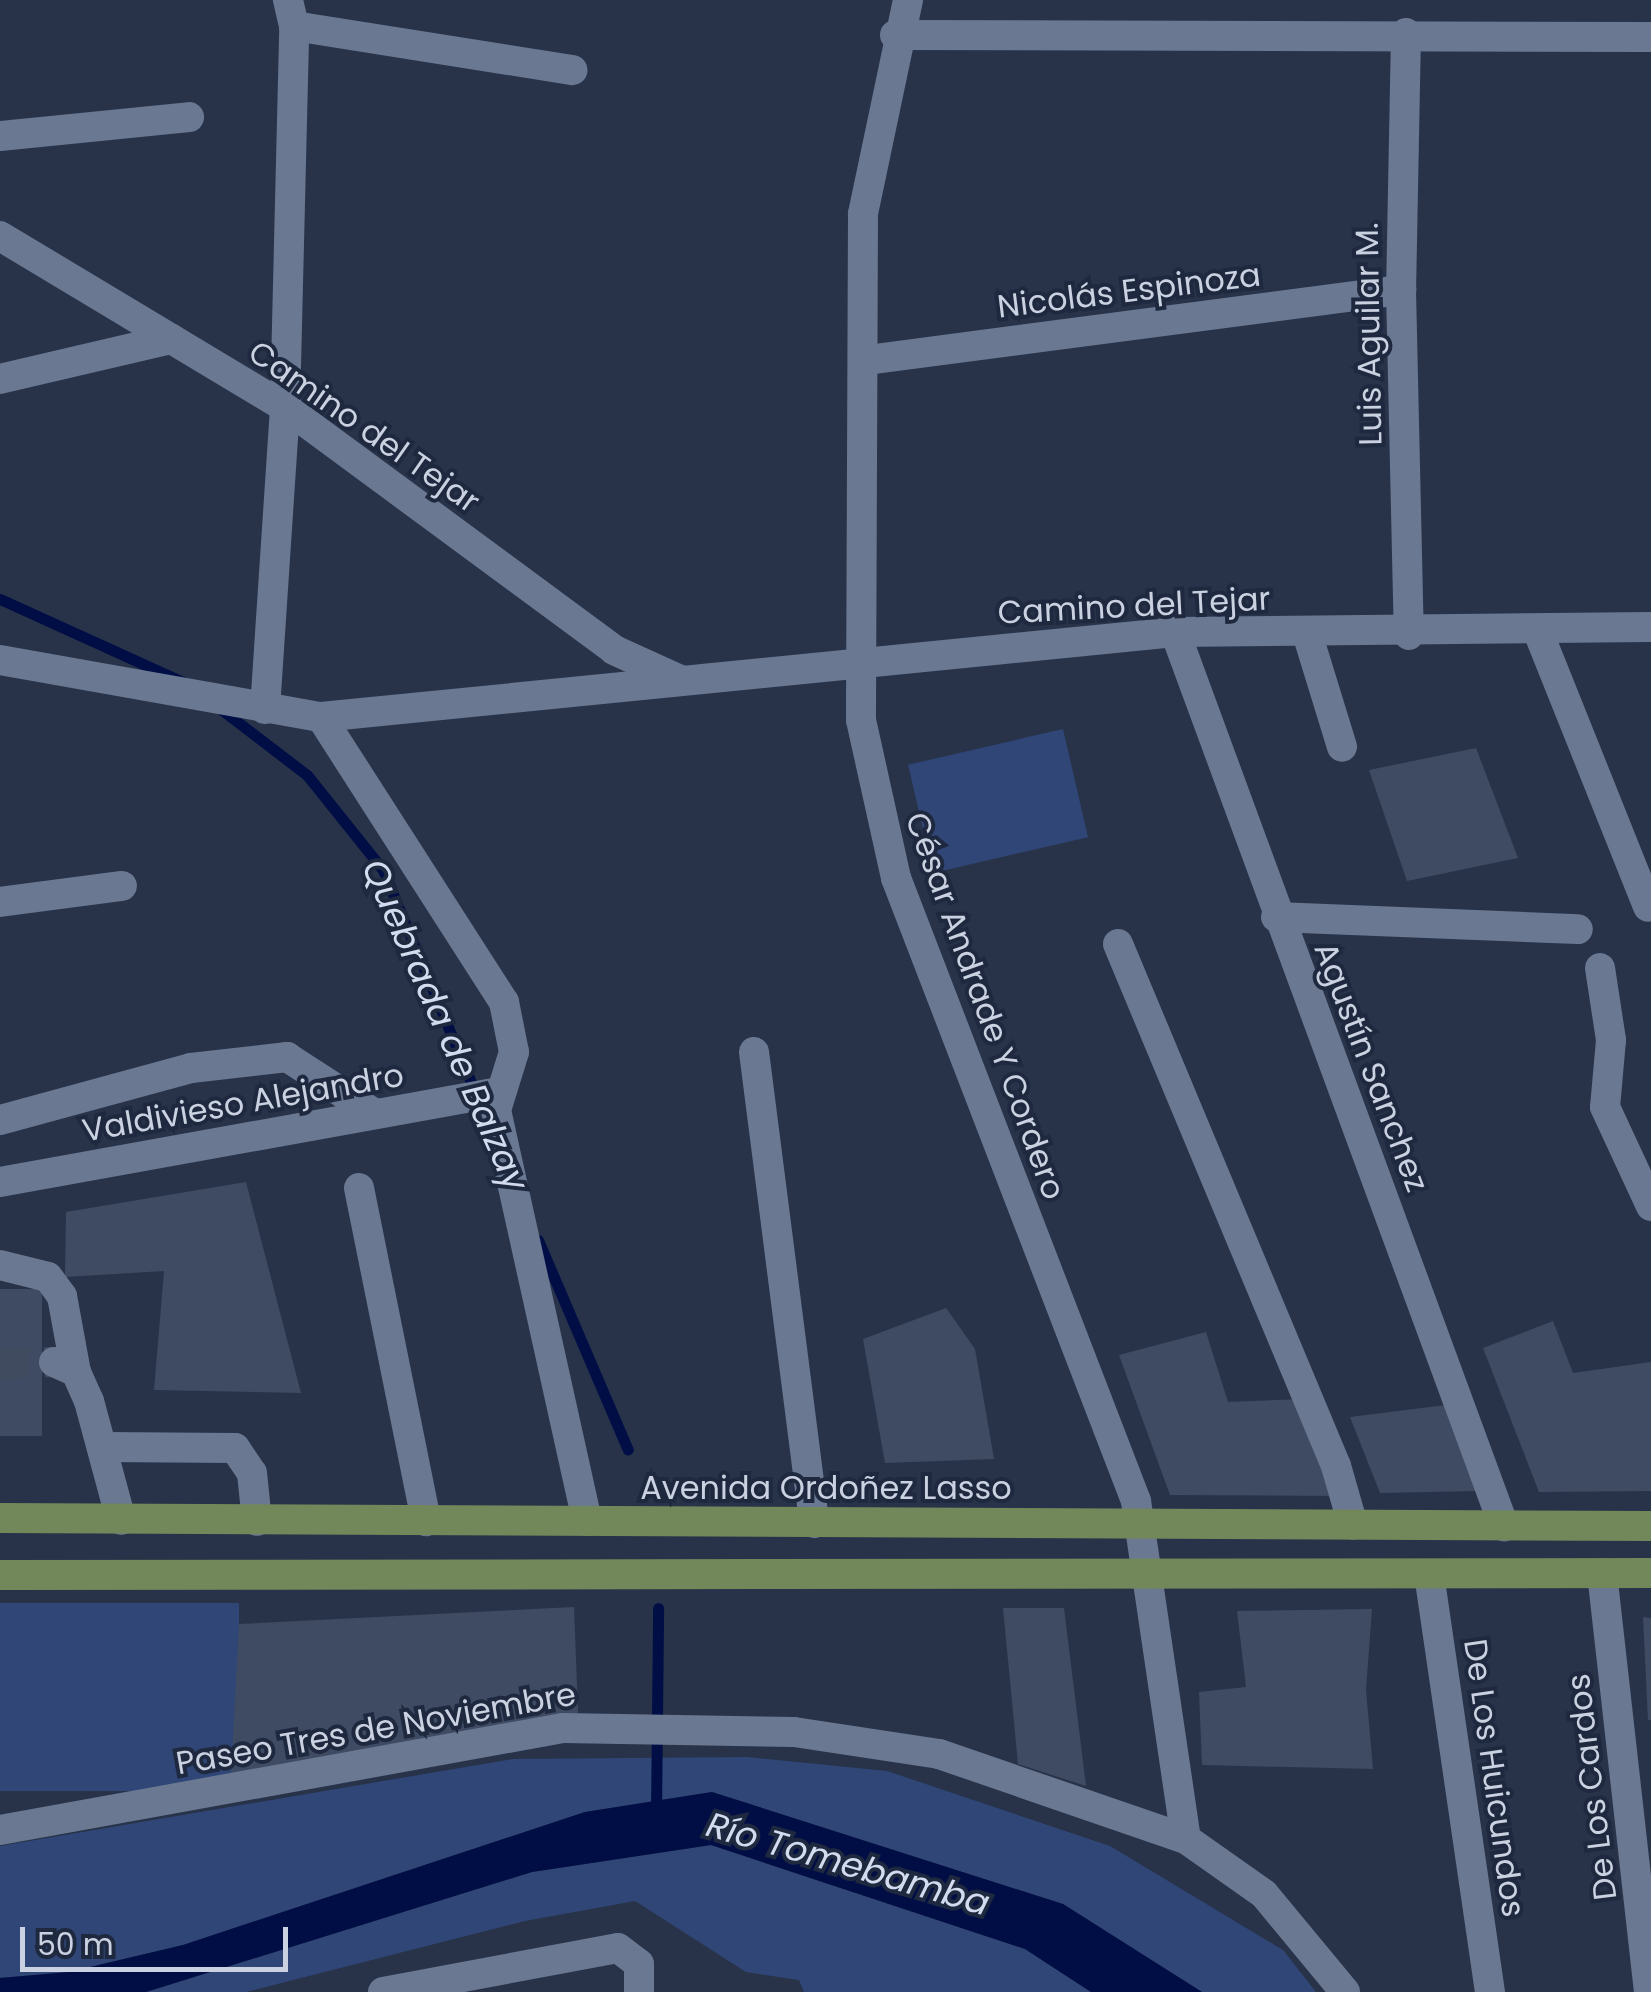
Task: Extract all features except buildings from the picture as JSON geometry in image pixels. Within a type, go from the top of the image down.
[{"type":"main road","name":"Avenida Ordoñez Lasso","points":[[0,1518],[1651,1526]]},
{"type":"main road","points":[[0,1575],[1651,1573]]},
{"type":"street","name":"César Andrade Y Cordero","points":[[908,0],[895,35],[863,214],[867,360],[861,720],[896,878],[1141,1524],[1186,1839]]},
{"type":"street","points":[[265,710],[285,407],[294,10],[573,70]]},
{"type":"street","points":[[895,35],[1406,33],[1651,37]]},
{"type":"street","name":"Luis Aguilar M.","points":[[1406,33],[1401,290],[1409,635]]},
{"type":"street","points":[[0,136],[189,117]]},
{"type":"street","name":"Camino del Tejar","points":[[0,236],[285,407],[614,650],[683,682]]},
{"type":"street","name":"Nicolás Espinoza","points":[[867,360],[1401,290]]},
{"type":"street","points":[[0,379],[171,340]]},
{"type":"street","name":"Camino del Tejar","points":[[0,660],[265,710],[321,716],[683,682],[862,658],[1175,632],[1409,635],[1651,627]]},
{"type":"street","points":[[1537,629],[1648,907]]},
{"type":"street","name":"Agustín Sanchez","points":[[1175,632],[1276,917],[1504,1526]]},
{"type":"street","points":[[1307,633],[1342,747]]},
{"type":"street","points":[[321,716],[504,1002],[514,1052],[493,1099],[587,1521]]},
{"type":"street","points":[[0,902],[122,886]]},
{"type":"street","points":[[1276,917],[1578,929]]},
{"type":"street","points":[[1118,944],[1336,1466],[1353,1525]]},
{"type":"street","points":[[1600,968],[1611,1040],[1605,1106],[1651,1206]]},
{"type":"street","points":[[754,1052],[814,1523]]},
{"type":"street","points":[[0,1120],[191,1068],[287,1057],[376,1114]]},
{"type":"street","name":"Valdivieso Alejandro","points":[[0,1182],[453,1100],[493,1099]]},
{"type":"street","points":[[360,1188],[426,1521]]},
{"type":"street","points":[[0,1266],[48,1278],[62,1296],[65,1367],[104,1447],[122,1520]]},
{"type":"street","points":[[104,1447],[235,1448],[252,1473],[258,1521]]},
{"type":"street","name":"De Los Cardos","points":[[1602,1573],[1649,1992]]},
{"type":"street","name":"De Los Huicundos","points":[[1429,1574],[1490,1992]]},
{"type":"street","name":"Paseo Tres de Noviembre","points":[[0,1830],[563,1728],[656,1725],[794,1732],[939,1754],[1186,1839],[1264,1894],[1346,1992]]},
{"type":"street","points":[[383,1992],[498,1980],[618,1948],[639,1964],[638,1992]]},
{"type":"shaded area","points":[[1063,729],[1088,837],[933,873],[908,765]]},
{"type":"shaded area","points":[[0,1603],[239,1603],[239,1791],[0,1791]]},
{"type":"shaded area","points":[[747,1757],[887,1771],[1110,1846],[1283,1950],[1316,1992],[1202,1992],[1063,1904],[712,1792],[585,1812],[183,1945],[69,1972],[0,1978],[0,1846],[513,1759]]},
{"type":"shaded area","points":[[711,1845],[1025,1949],[1091,1992],[804,1992],[799,1980],[746,1972],[635,1901],[525,1921],[246,1992],[146,1992],[532,1872]]},
{"type":"water","name":"Río Tomebamba","points":[[712,1792],[1063,1904],[1202,1992],[1091,1992],[1025,1949],[711,1845],[532,1872],[146,1992],[0,1992],[0,1978],[69,1972],[183,1945],[585,1812]]},
{"type":"waterway","name":"Quebrada de Balzay","points":[[0,599],[187,684]]},
{"type":"waterway","name":"Quebrada de Balzay","points":[[218,707],[307,775],[383,870],[476,1094]]},
{"type":"waterway","name":"Quebrada de Balzay","points":[[538,1240],[628,1450]]},
{"type":"waterway","name":"Quebrada de Balzay","points":[[656,1813],[658,1608]]},
{"type":"tunnel","points":[[0,1364],[54,1362]]}]
